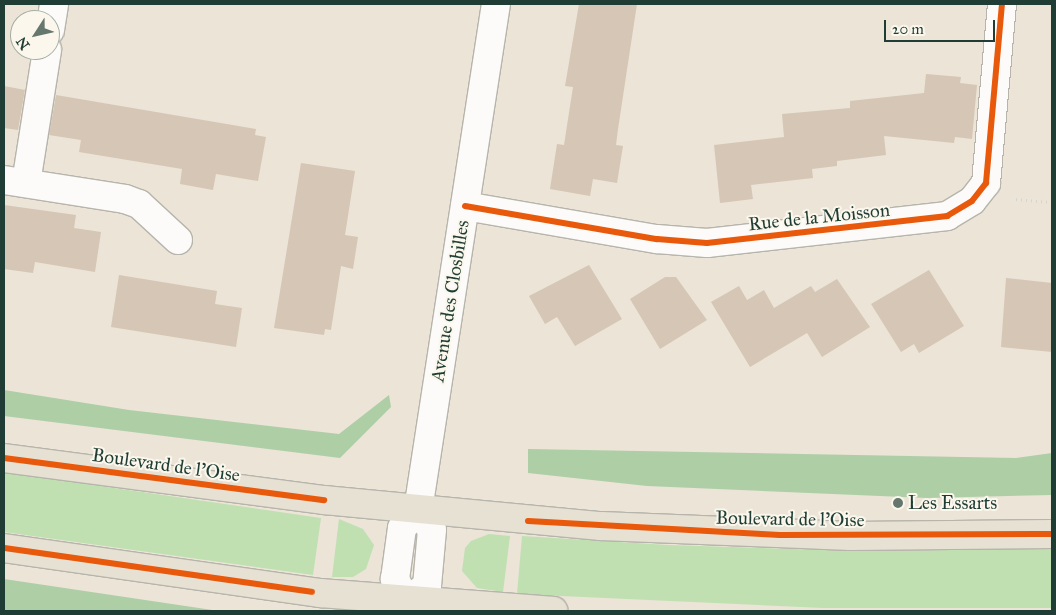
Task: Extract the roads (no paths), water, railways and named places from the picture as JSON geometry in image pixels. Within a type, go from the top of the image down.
[{"type":"main road","name":"Boulevard de l'Oise","points":[[4,458],[227,489],[418,510],[707,532],[851,536],[1052,534]]},
{"type":"main road","points":[[4,548],[406,606],[553,611]]},
{"type":"street","name":"Avenue des Closbilles","points":[[418,510],[496,4]]},
{"type":"street","name":"Rue de la Moisson","points":[[465,206],[657,239],[706,243],[947,216],[972,201],[986,183],[1002,4]]},
{"type":"street","points":[[45,60],[15,181],[125,199],[139,204],[178,240]]},
{"type":"street","points":[[406,606],[395,579],[402,528],[418,510]]},
{"type":"place","name":"Les Essarts","points":[[898,503]]}]
